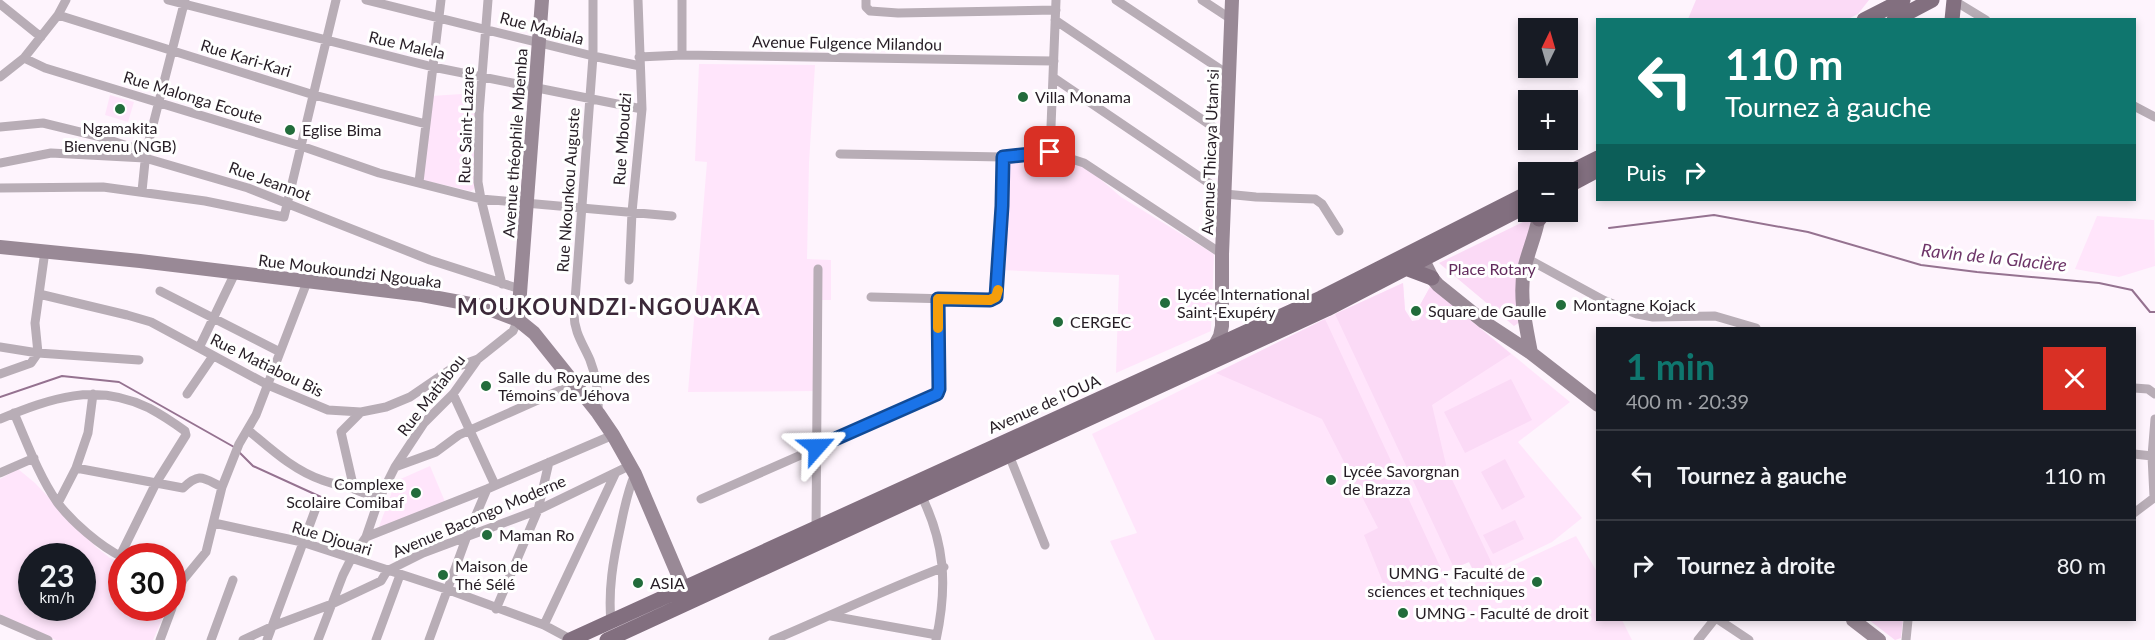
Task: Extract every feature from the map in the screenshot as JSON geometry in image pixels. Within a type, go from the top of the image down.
[{"type":"main road","points":[[1887,10],[1903,0]]},
{"type":"main road","points":[[1867,18],[1887,10],[1932,0]]},
{"type":"main road","points":[[1952,18],[1954,0]]},
{"type":"main road","points":[[1578,168],[1596,159]]},
{"type":"main road","points":[[1578,181],[1596,171]]},
{"type":"main road","name":"Avenue de l'OUA","points":[[571,640],[684,589],[816,535],[1216,353],[1408,269],[1421,255],[1518,199]]},
{"type":"main road","name":"Avenue de l'OUA","points":[[1248,339],[1369,276],[1421,255],[1518,210]]},
{"type":"main road","points":[[1408,269],[1432,278]]},
{"type":"main road","name":"Avenue de l'OUA","points":[[918,489],[1009,456],[1216,353]]},
{"type":"main road","name":"Avenue de l'OUA","points":[[607,640],[816,535]]},
{"type":"street","points":[[2,73],[24,58],[58,15],[66,0]]},
{"type":"street","name":"Rue Malela","points":[[168,0],[185,2],[327,42],[433,67],[642,109]]},
{"type":"street","points":[[0,188],[103,187],[205,201],[285,217],[336,0]]},
{"type":"street","name":"Rue Mabiala","points":[[366,0],[387,3],[593,57],[640,61]]},
{"type":"street","points":[[419,182],[441,0]]},
{"type":"street","name":"Rue Saint-Lazare","points":[[488,0],[481,76],[478,182],[502,284]]},
{"type":"street","name":"Avenue théophile Mbemba","points":[[518,320],[542,0]]},
{"type":"street","name":"Rue Nkounkou Auguste","points":[[593,0],[593,57],[574,324],[599,387],[598,412]]},
{"type":"street","name":"Rue Mboudzi","points":[[629,280],[632,212],[642,109],[638,0]]},
{"type":"street","points":[[682,0],[682,55]]},
{"type":"street","points":[[866,0],[866,7],[870,11],[897,13],[1056,5],[1050,152]]},
{"type":"street","points":[[1116,0],[1229,75]]},
{"type":"street","points":[[1202,0],[1231,19]]},
{"type":"street","name":"Avenue Thicaya Utam'si","points":[[1216,353],[1222,326],[1222,254],[1232,0]]},
{"type":"street","points":[[1954,0],[1983,18]]},
{"type":"street","points":[[142,191],[146,155],[158,102],[185,2]]},
{"type":"street","points":[[0,4],[41,37]]},
{"type":"street","name":"Rue Kari-Kari","points":[[58,15],[314,95],[426,124]]},
{"type":"street","points":[[1055,20],[1228,137]]},
{"type":"street","name":"Avenue Fulgence Milandou","points":[[640,61],[682,55],[1054,61]]},
{"type":"street","name":"Rue Malonga Ecoute","points":[[24,58],[45,68],[301,146],[379,173],[481,199],[672,216]]},
{"type":"street","points":[[1054,78],[1225,194],[1315,199],[1322,204],[1339,231]]},
{"type":"street","points":[[2136,107],[2155,117]]},
{"type":"street","points":[[0,127],[43,123],[97,136],[146,155]]},
{"type":"street","points":[[840,154],[1003,157],[1050,152],[1084,163],[1222,254]]},
{"type":"street","name":"Rue Jeannot","points":[[0,163],[51,153],[146,155],[289,203],[430,260],[520,289]]},
{"type":"street","points":[[871,297],[990,300],[996,297],[1003,157]]},
{"type":"street","points":[[1531,353],[1522,300],[1523,280],[1526,258],[1538,222]]},
{"type":"street","name":"Rue Moukoundzi Ngouaka","points":[[0,247],[460,301],[518,320],[534,333],[598,412],[613,435],[633,470],[684,589]]},
{"type":"street","points":[[0,374],[31,363],[38,353],[35,323],[45,251]]},
{"type":"street","points":[[1421,255],[1432,278],[1484,322],[1531,353],[1596,403]]},
{"type":"street","points":[[1526,258],[1603,300],[1637,314],[1653,318],[1715,316],[1753,327]]},
{"type":"street","points":[[816,535],[818,268]]},
{"type":"street","points":[[199,348],[235,273]]},
{"type":"street","points":[[186,576],[206,552],[222,488],[233,457],[249,430],[307,282]]},
{"type":"street","points":[[159,291],[280,352]]},
{"type":"street","name":"Rue Matiabou Bis","points":[[39,294],[151,322],[268,385],[328,410],[361,412],[401,402],[452,369],[478,359]]},
{"type":"street","points":[[701,499],[937,394],[939,389],[938,299]]},
{"type":"street","name":"Avenue Thicaya Utam'si","points":[[1222,305],[1226,322],[1248,339]]},
{"type":"street","name":"Rue Matiabou","points":[[318,640],[351,559],[366,537],[379,499],[395,467],[424,423],[453,394],[478,359],[509,335],[516,327],[518,320]]},
{"type":"street","points":[[0,346],[38,353],[139,360]]},
{"type":"street","points":[[187,394],[213,356]]},
{"type":"street","points":[[395,467],[436,452],[459,435],[574,384]]},
{"type":"street","points":[[2136,388],[2148,389],[2155,394]]},
{"type":"street","points":[[58,503],[76,468],[88,433],[93,394]]},
{"type":"street","points":[[0,418],[65,396],[93,394],[139,404],[186,432],[156,483],[128,543]]},
{"type":"street","points":[[429,640],[467,536],[491,487],[453,394]]},
{"type":"street","points":[[354,489],[341,432],[361,412]]},
{"type":"street","points":[[14,413],[58,503],[85,531],[108,550]]},
{"type":"street","points":[[2136,511],[2154,497],[2155,419]]},
{"type":"street","points":[[249,430],[282,459],[306,474],[379,499]]},
{"type":"street","points":[[366,537],[613,435]]},
{"type":"street","points":[[2136,454],[2154,455]]},
{"type":"street","points":[[1009,456],[1045,544]]},
{"type":"street","points":[[0,473],[34,458]]},
{"type":"street","points":[[496,609],[538,510],[549,462]]},
{"type":"street","points":[[76,468],[183,488],[193,479],[201,477],[222,488]]},
{"type":"street","points":[[611,622],[609,600],[611,574],[633,470]]},
{"type":"street","name":"Avenue Bacongo Moderne","points":[[243,640],[332,604],[381,581],[387,571],[423,552],[538,510],[615,474],[633,470]]},
{"type":"street","points":[[544,625],[615,474]]},
{"type":"street","points":[[831,616],[936,638],[944,587],[944,567],[937,530],[918,489]]},
{"type":"street","points":[[267,640],[316,505]]},
{"type":"street","name":"Rue Djouari","points":[[214,523],[302,542],[449,590],[544,625],[571,640]]},
{"type":"street","points":[[773,640],[831,616],[891,586],[944,567]]},
{"type":"street","points":[[376,640],[400,575]]},
{"type":"street","points":[[211,640],[233,580]]},
{"type":"street","points":[[0,618],[48,640]]},
{"type":"street","points":[[160,640],[167,621]]},
{"type":"street","points":[[1698,640],[1713,621]]},
{"type":"street","points":[[1720,621],[1749,640]]},
{"type":"street","points":[[1854,621],[1879,640]]},
{"type":"street","points":[[1906,640],[1908,621]]},
{"type":"shaded area","points":[[699,64],[815,65],[809,163],[807,259],[831,260],[831,300],[818,300],[816,391],[688,392],[707,162],[695,161]]},
{"type":"shaded area","points":[[477,93],[475,188],[471,191],[422,180],[431,96]]},
{"type":"shaded area","name":"Ngamakita Bienvenu (NGB)","points":[[110,95],[134,102],[128,122],[105,115]]},
{"type":"shaded area","points":[[1005,161],[1074,162],[1084,165],[1121,197],[1214,254],[1211,331],[1116,373],[1119,275],[1001,270]]},
{"type":"shaded area","points":[[2097,216],[2154,220],[2155,266],[2119,277],[2075,269]]},
{"type":"shaded area","name":"Lycée Savorgnan de Brazza","points":[[1403,283],[1405,310],[1412,321],[1419,320],[1424,313],[1420,305],[1430,287],[1570,402],[1518,442],[1582,518],[1552,542],[1477,578],[1469,562],[1443,573],[1450,591],[1455,592],[1576,536],[1596,570],[1596,621],[1622,621],[1632,640],[1155,640],[1110,541],[1137,533],[1092,434]]},
{"type":"shaded area","name":"Complexe Scolaire Comibaf","points":[[430,466],[446,504],[377,532],[396,481]]},
{"type":"shaded area","points":[[18,469],[35,483],[92,543],[18,543],[18,621],[96,621],[96,547],[108,556],[108,621],[161,621],[153,640],[56,640],[0,615],[0,479]]},
{"type":"green space","points":[[1696,0],[1869,0],[1858,14],[1850,18],[1688,18]]},
{"type":"green space","name":"Place Rotary","points":[[1523,222],[1534,222],[1520,322],[1514,326],[1439,263]]},
{"type":"green space","points":[[1403,283],[1405,310],[1412,321],[1419,320],[1424,313],[1420,305],[1430,287],[1511,354],[1432,405],[1447,469],[1495,570],[1477,578],[1469,562],[1454,568],[1335,314]]},
{"type":"green space","points":[[1325,319],[1443,573],[1388,595],[1364,535],[1378,528],[1322,419],[1216,373]]},
{"type":"green space","points":[[1511,379],[1532,420],[1465,453],[1444,412]]},
{"type":"green space","points":[[1505,459],[1525,497],[1502,510],[1481,472]]},
{"type":"green space","points":[[1515,520],[1524,539],[1493,554],[1483,535]]},
{"type":"green space","points":[[1870,621],[1903,621],[1901,638],[1895,640]]},
{"type":"waterway","name":"Ravin de la Glacière","points":[[1609,228],[1714,215],[1808,232],[1921,265],[2099,283],[2132,290],[2150,312],[2155,312]]},
{"type":"waterway","points":[[0,397],[62,376],[119,382],[234,447]]},
{"type":"waterway","points":[[238,451],[253,466],[321,497]]},
{"type":"slow traffic","points":[[938,328],[938,299],[990,300],[996,297],[998,290]]},
{"type":"place","name":"Villa Monama","points":[[1023,97]]},
{"type":"place","name":"Ngamakita Bienvenu (NGB)","points":[[120,109]]},
{"type":"place","name":"Eglise Bima","points":[[290,130]]},
{"type":"place","name":"Lycée International Saint-Exupéry","points":[[1165,303]]},
{"type":"place","name":"Montagne Kojack","points":[[1561,305]]},
{"type":"place","name":"Square de Gaulle","points":[[1416,311]]},
{"type":"place","name":"CERGEC","points":[[1058,322]]},
{"type":"place","name":"Salle du Royaume des Témoins de Jéhova","points":[[486,386]]},
{"type":"place","name":"Lycée Savorgnan de Brazza","points":[[1331,480]]},
{"type":"place","name":"Complexe Scolaire Comibaf","points":[[416,493]]},
{"type":"place","name":"Maman Ro","points":[[487,535]]},
{"type":"place","name":"Maison de Thé Sélé","points":[[443,575]]},
{"type":"place","name":"UMNG - Faculté de sciences et techniques","points":[[1537,582]]},
{"type":"place","name":"ASIA","points":[[638,583]]},
{"type":"place","name":"UMNG - Faculté de droit","points":[[1403,613]]},
{"type":"district","name":"MOUKOUNDZI-NGOUAKA","points":[[609,307]]},
{"type":"route","points":[[817,447],[937,394],[939,389],[938,299],[990,300],[996,297],[998,290],[1003,157],[1050,152]]}]
